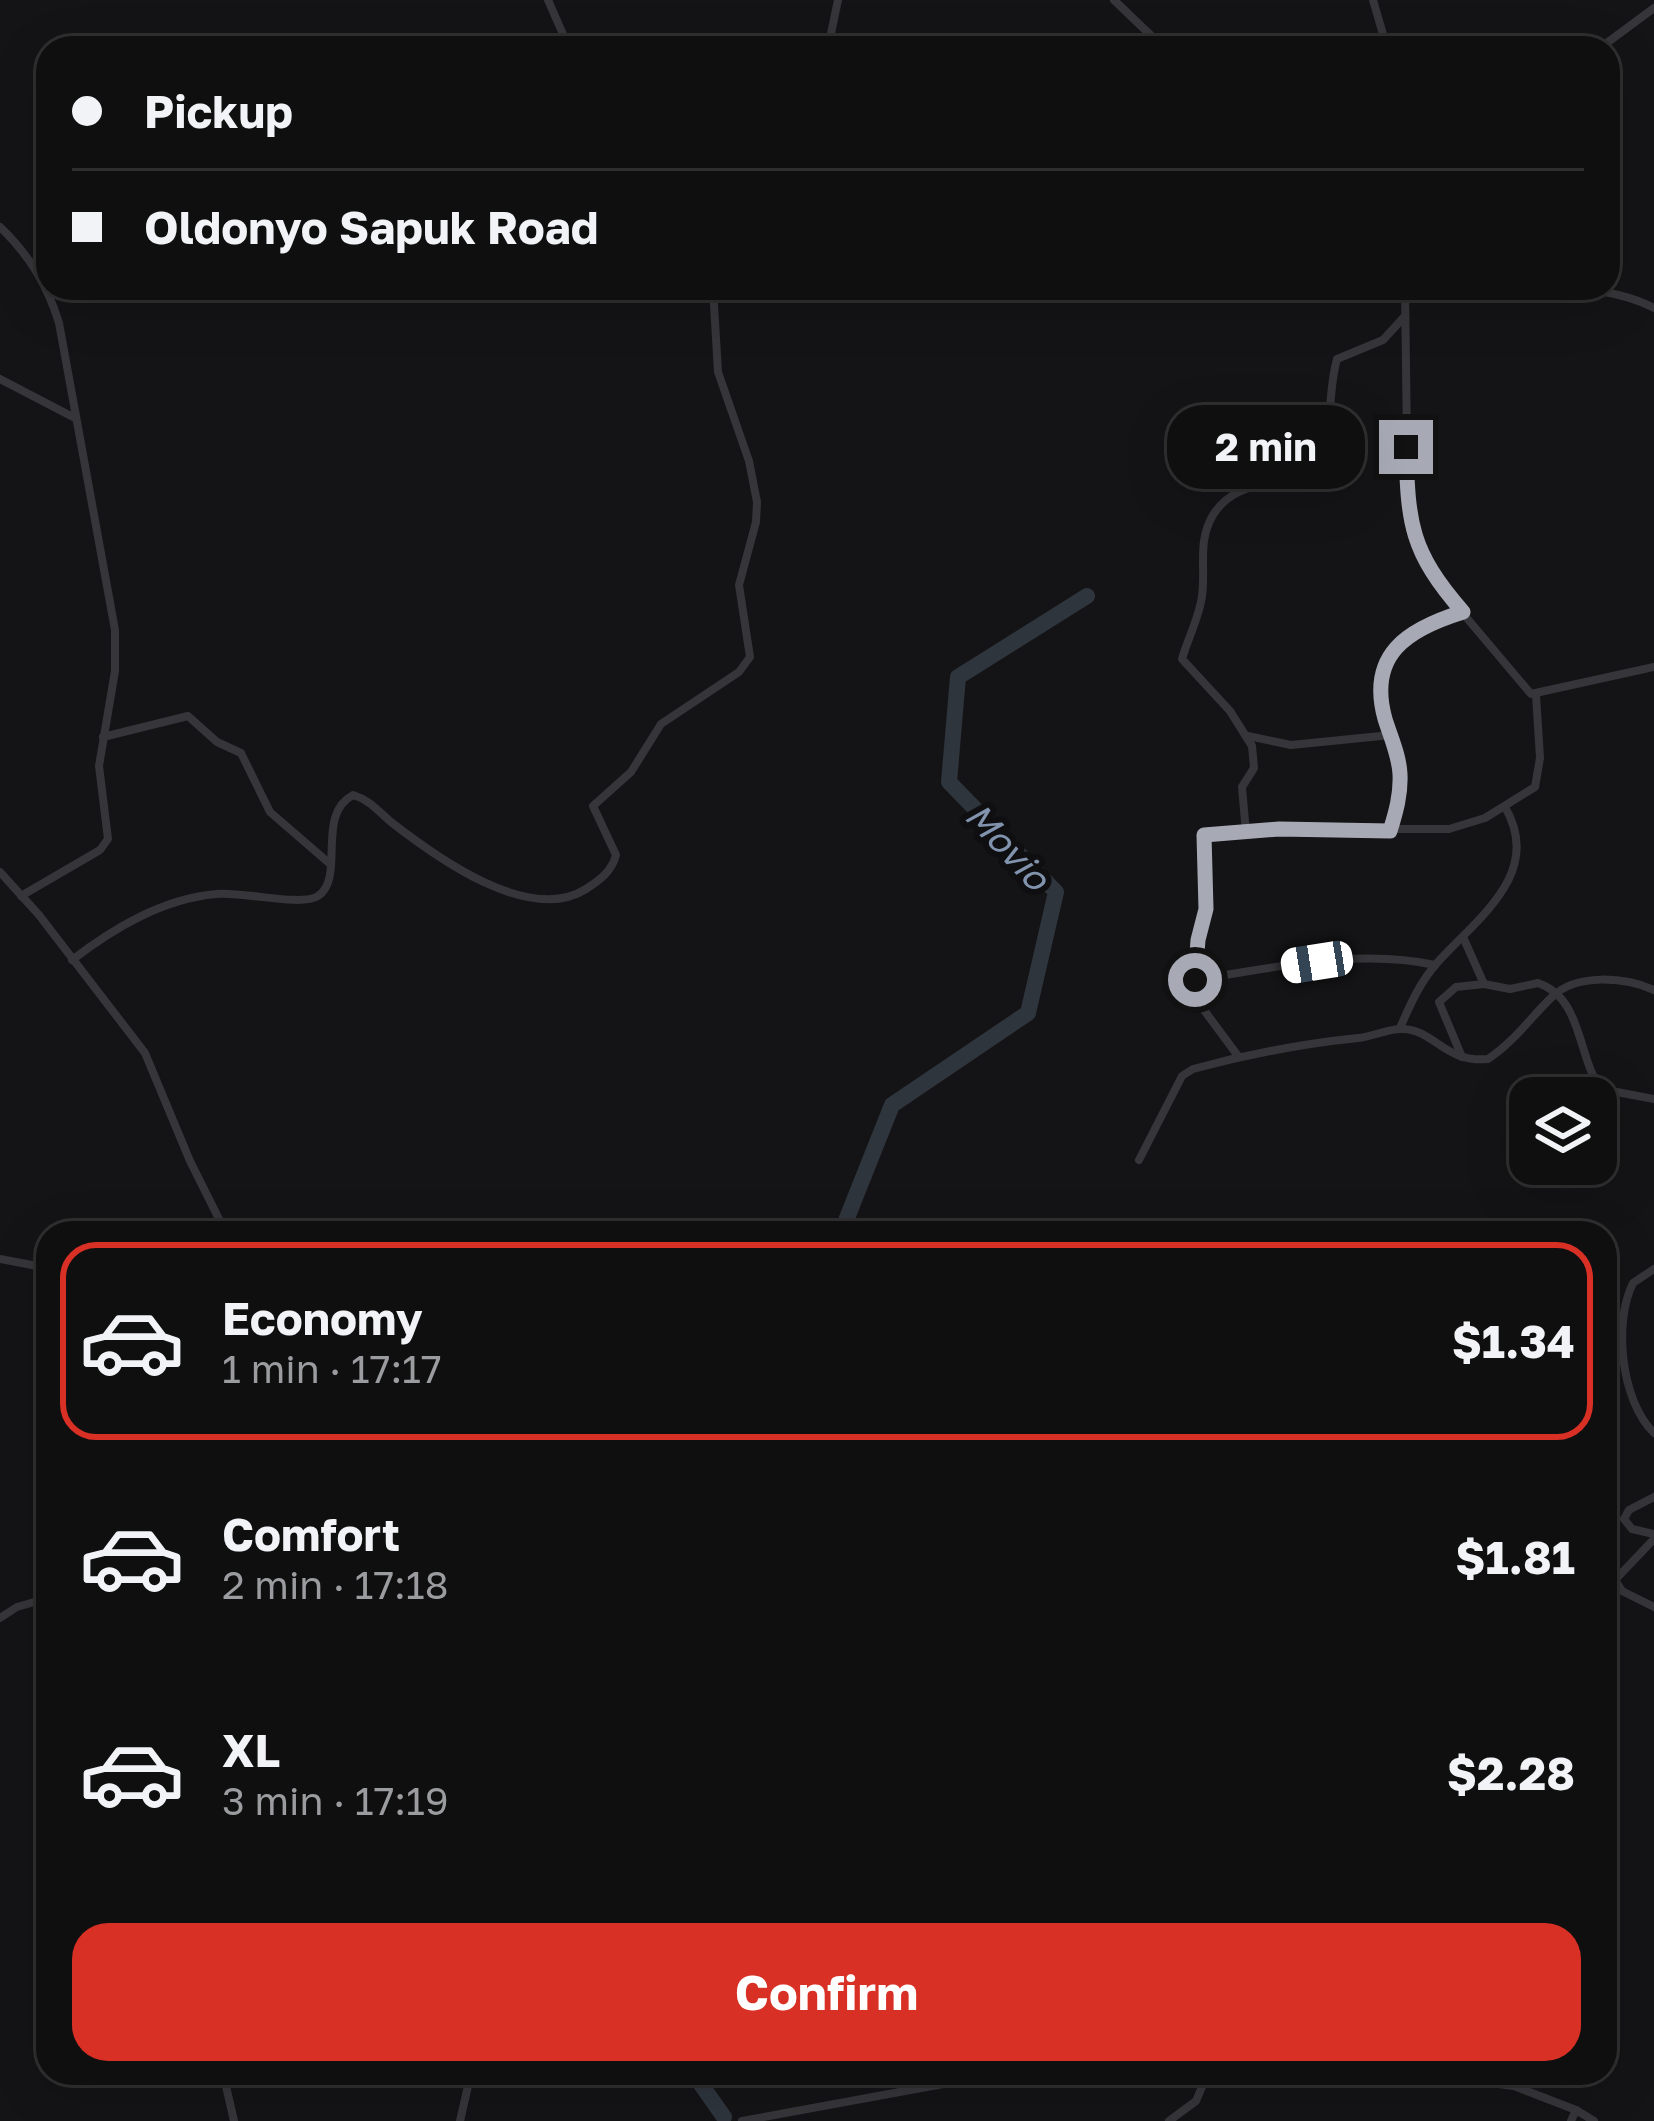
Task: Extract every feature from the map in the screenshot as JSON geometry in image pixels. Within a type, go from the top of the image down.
[{"type":"street","points":[[548,0],[563,36]]},
{"type":"street","points":[[830,36],[838,0]]},
{"type":"street","points":[[1114,0],[1152,36]]},
{"type":"street","points":[[1373,0],[1384,36]]},
{"type":"street","points":[[1616,36],[1654,8]]},
{"type":"street","points":[[0,227],[36,272]]},
{"type":"street","points":[[1620,295],[1654,308]]},
{"type":"street","points":[[21,896],[108,839],[99,776],[117,657],[50,300]]},
{"type":"street","points":[[72,960],[118,928],[187,899],[240,892],[311,900],[330,881],[336,818],[344,801],[353,795],[368,800],[426,847],[498,889],[550,900],[570,898],[606,874],[616,855],[593,806],[632,772],[661,724],[747,665],[751,648],[739,585],[757,502],[749,461],[718,371],[714,300]]},
{"type":"street","points":[[1407,300],[1408,520],[1432,573],[1490,640],[1524,689],[1536,695],[1605,675],[1654,668]]},
{"type":"street","points":[[1246,833],[1242,787],[1255,760],[1246,735],[1182,658],[1201,600],[1204,532],[1219,507],[1242,489],[1297,476],[1308,468],[1330,422],[1337,358],[1383,340],[1405,316]]},
{"type":"street","points":[[0,379],[74,418]]},
{"type":"street","points":[[1390,831],[1400,792],[1381,680],[1392,651],[1416,629],[1463,612]]},
{"type":"street","points":[[1238,1056],[1209,1018],[1195,980],[1206,909],[1202,838],[1207,833],[1279,829],[1462,827],[1530,793],[1538,781],[1536,695]]},
{"type":"street","points":[[103,737],[188,716],[217,742],[241,752],[271,812],[329,863]]},
{"type":"street","points":[[1246,735],[1292,745],[1391,734]]},
{"type":"street","points":[[1400,1028],[1435,965],[1504,891],[1516,866],[1516,832],[1505,807]]},
{"type":"street","points":[[0,872],[145,1053],[219,1221]]},
{"type":"street","points":[[1463,937],[1484,985]]},
{"type":"street","points":[[1195,980],[1317,962],[1394,958],[1435,965]]},
{"type":"street","points":[[1139,1160],[1182,1076],[1193,1069],[1238,1056],[1400,1028],[1415,1030],[1439,1048],[1462,1057],[1488,1058],[1502,1050],[1556,992],[1610,979],[1654,990]]},
{"type":"street","points":[[1462,1057],[1438,1002],[1456,987],[1510,988],[1538,982],[1556,992],[1574,1019],[1601,1089],[1654,1099]]},
{"type":"street","points":[[0,1259],[36,1266]]},
{"type":"street","points":[[1654,1269],[1633,1283],[1628,1294],[1624,1336],[1634,1399],[1654,1433]]},
{"type":"street","points":[[1617,1578],[1654,1537],[1633,1529],[1624,1519],[1629,1510],[1654,1497]]},
{"type":"street","points":[[1617,1583],[1622,1591],[1654,1607]]},
{"type":"street","points":[[0,1618],[36,1601]]},
{"type":"street","points":[[226,2085],[233,2121]]},
{"type":"street","points":[[460,2121],[468,2085]]},
{"type":"street","points":[[742,2121],[938,2085]]},
{"type":"street","points":[[1169,2121],[1196,2101],[1203,2085]]},
{"type":"street","points":[[1506,2085],[1594,2121]]},
{"type":"street","points":[[1571,2121],[1576,2110]]},
{"type":"waterway","name":"Movio","points":[[846,1221],[892,1105],[1028,1013],[1056,892],[949,782],[958,677],[1087,596]]},
{"type":"waterway","name":"Movio","points":[[701,2085],[724,2117]]},
{"type":"route","points":[[1195,980],[1206,909],[1204,835],[1279,829],[1390,831],[1400,771],[1386,722],[1381,680],[1392,651],[1406,635],[1463,612],[1432,573],[1408,520],[1406,447]]}]
